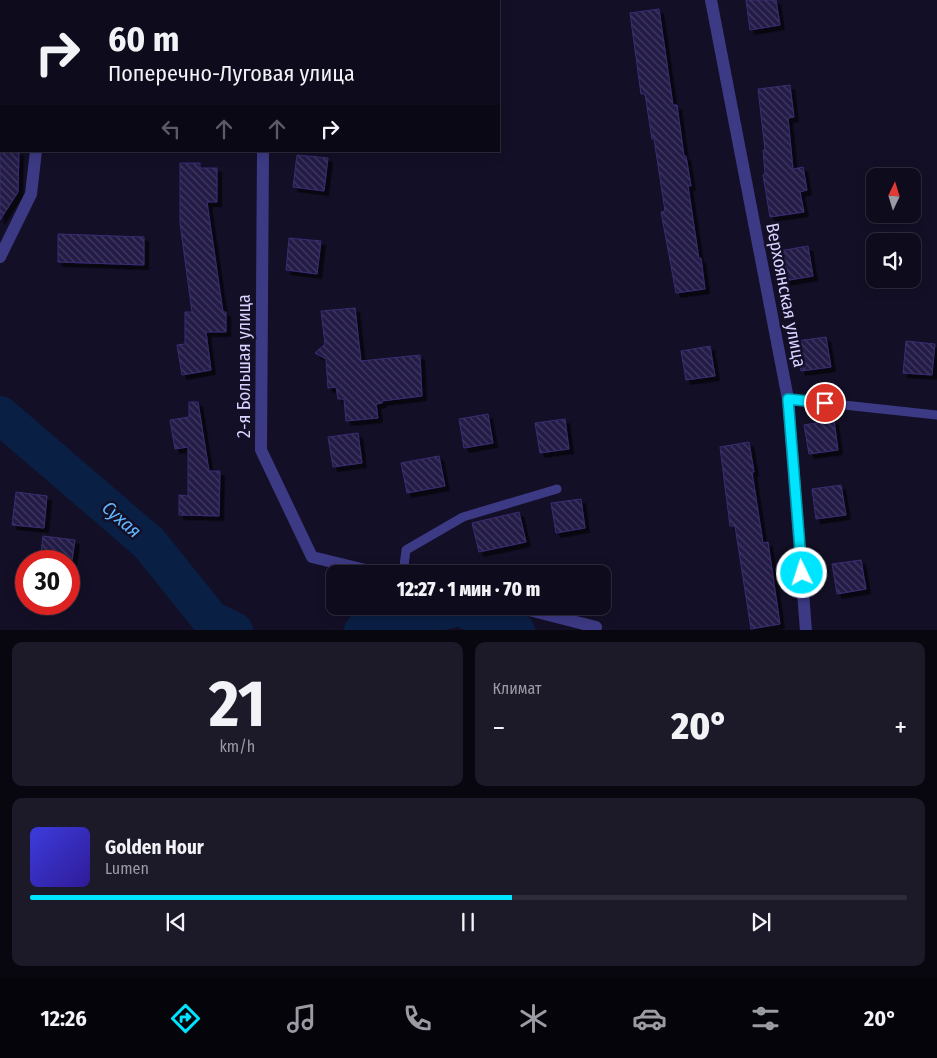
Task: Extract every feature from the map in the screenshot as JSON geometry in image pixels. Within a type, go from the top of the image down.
[{"type":"street","name":"Верхоянская улица","points":[[711,0],[788,399],[806,630]]},
{"type":"street","points":[[0,257],[31,194],[36,152]]},
{"type":"street","name":"2-я Большая улица","points":[[263,152],[261,450],[312,557],[345,565]]},
{"type":"street","points":[[546,615],[598,629]]},
{"type":"lane","points":[[788,399],[937,415]]},
{"type":"lane","points":[[404,565],[406,550],[463,517],[557,489]]},
{"type":"building","points":[[746,0],[776,0],[780,25],[750,30]]},
{"type":"building","points":[[659,9],[673,105],[677,105],[684,156],[686,156],[691,186],[688,186],[705,289],[676,293],[661,212],[665,211],[654,139],[652,139],[645,94],[641,94],[630,13]]},
{"type":"building","points":[[790,85],[794,117],[788,118],[793,169],[803,167],[807,190],[800,192],[804,212],[770,217],[763,175],[765,174],[763,150],[765,150],[758,89]]},
{"type":"building","points":[[0,152],[19,152],[18,192],[0,220]]},
{"type":"building","points":[[297,155],[328,158],[324,191],[293,187]]},
{"type":"building","points":[[180,163],[200,163],[200,168],[217,168],[217,202],[207,202],[223,312],[226,312],[226,332],[206,332],[211,370],[182,375],[177,345],[185,344],[185,312],[192,312],[180,223]]},
{"type":"building","points":[[58,234],[144,237],[144,265],[58,262]]},
{"type":"building","points":[[289,238],[321,241],[317,274],[286,270]]},
{"type":"building","points":[[808,246],[813,276],[784,281],[779,251]]},
{"type":"building","points":[[355,308],[361,361],[420,355],[422,396],[382,401],[382,403],[376,404],[378,418],[346,421],[344,399],[338,399],[336,387],[328,388],[326,359],[315,353],[325,344],[321,311]]},
{"type":"building","points":[[826,337],[831,367],[801,371],[797,341]]},
{"type":"building","points":[[906,341],[935,344],[932,375],[903,373]]},
{"type":"building","points":[[710,346],[715,376],[686,380],[681,351]]},
{"type":"building","points":[[189,402],[198,402],[209,471],[220,471],[219,516],[179,515],[179,495],[188,496],[188,447],[175,449],[170,420],[189,417]]},
{"type":"building","points":[[488,414],[493,443],[464,448],[459,419]]},
{"type":"building","points":[[565,419],[569,449],[540,453],[535,423]]},
{"type":"building","points":[[834,420],[838,450],[809,454],[804,425]]},
{"type":"building","points":[[358,433],[362,463],[333,467],[328,437]]},
{"type":"building","points":[[749,442],[763,543],[768,542],[780,624],[751,629],[735,526],[730,526],[720,447]]},
{"type":"building","points":[[439,456],[445,486],[407,493],[401,463]]},
{"type":"building","points":[[841,485],[846,515],[816,519],[812,489]]},
{"type":"building","points":[[16,492],[47,496],[44,528],[12,525]]},
{"type":"building","points":[[581,499],[585,528],[556,533],[551,503]]},
{"type":"building","points":[[519,512],[526,542],[479,552],[472,523]]},
{"type":"building","points":[[43,536],[75,540],[74,550],[41,550]]},
{"type":"building","points":[[861,560],[866,589],[837,594],[832,564]]},
{"type":"waterway","name":"Сухая","points":[[0,415],[149,543],[210,619],[232,630]]},
{"type":"waterway","name":"Сухая","points":[[367,630],[459,607],[514,630]]},
{"type":"route","points":[[802,573],[788,399],[825,403]]}]
